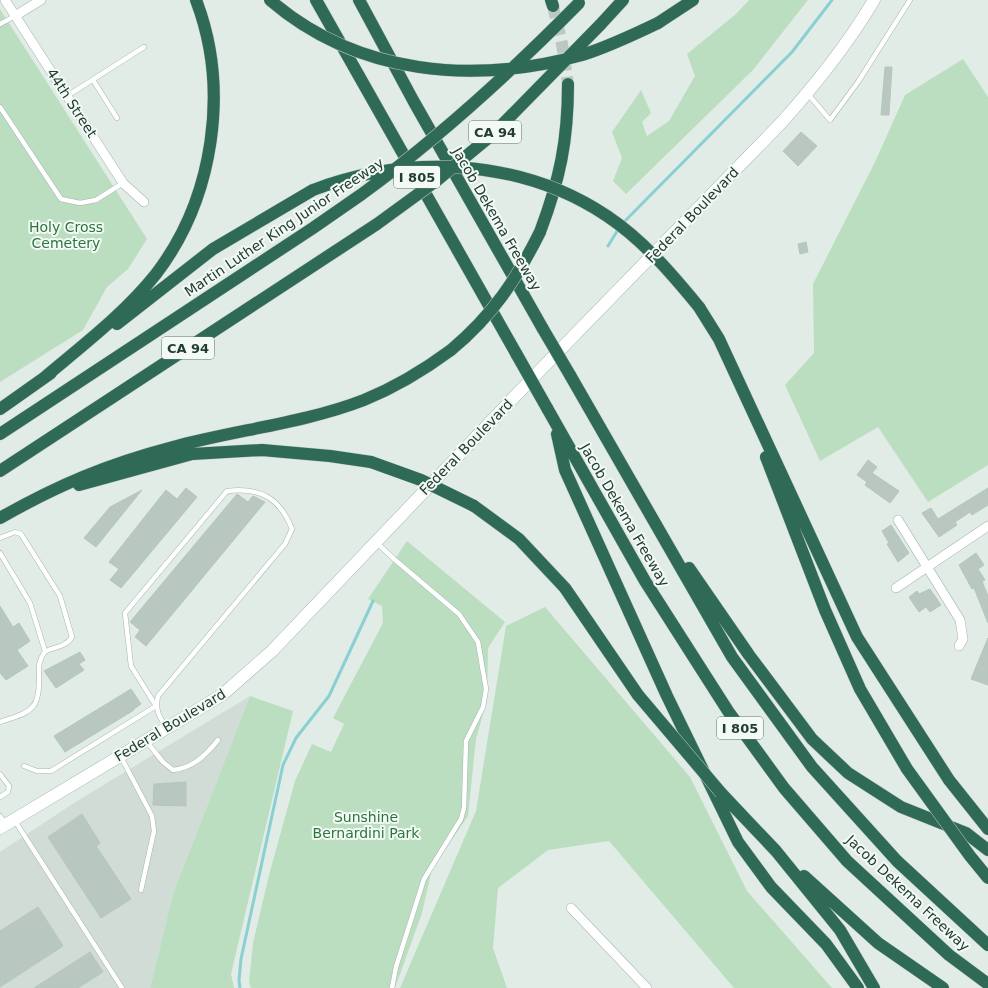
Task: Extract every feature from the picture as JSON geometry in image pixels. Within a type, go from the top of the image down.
[{"type":"highway","points":[[45,377],[129,303],[155,274],[173,249],[194,206],[206,164],[214,101],[211,56],[206,29],[196,0]]},
{"type":"highway","points":[[270,0],[291,17],[330,41],[386,61],[428,68],[480,70],[508,69],[555,62],[609,45],[658,23],[693,0]]},
{"type":"highway","name":"Jacob Dekema Freeway","points":[[316,0],[644,581],[728,711],[784,788],[847,861],[949,955],[988,984]]},
{"type":"highway","name":"Jacob Dekema Freeway","points":[[359,0],[375,27],[414,102],[732,657],[812,767],[897,861],[988,945]]},
{"type":"highway","points":[[369,0],[375,27]]},
{"type":"highway","name":"CA 94","points":[[0,471],[377,224],[436,182],[493,134],[623,0]]},
{"type":"highway","name":"Martin Luther King Junior Freeway","points":[[0,434],[313,228],[395,170],[472,105],[530,52],[580,1]]},
{"type":"highway","points":[[0,518],[34,499],[90,473],[128,459],[214,437],[317,414],[363,400],[400,384],[451,350],[480,323],[512,284],[540,232],[555,189],[563,160],[567,134],[568,84]]},
{"type":"highway","points":[[0,409],[45,377],[213,249],[313,190],[354,176],[425,166],[481,170],[534,181],[590,205],[626,230],[650,252],[699,307],[719,339],[857,637],[949,780],[988,829]]},
{"type":"highway","points":[[732,368],[810,572],[860,689],[907,769],[970,856],[988,878]]},
{"type":"highway","points":[[555,423],[565,470],[667,696],[738,842],[771,887],[826,944],[858,988]]},
{"type":"highway","points":[[34,499],[89,482],[192,454],[262,450],[330,456],[371,462],[421,480],[474,506],[519,539],[565,588],[638,696],[721,793],[776,851],[840,930],[874,988]]},
{"type":"highway","points":[[640,497],[748,655],[812,739],[848,774],[901,807],[966,833],[988,850]]},
{"type":"highway","points":[[776,851],[878,943],[943,988]]},
{"type":"main road","name":"Federal Boulevard","points":[[5,822],[222,695],[272,651],[807,93],[858,26],[874,0]]},
{"type":"street","name":"44th Street","points":[[5,0],[123,183],[144,202]]},
{"type":"street","points":[[15,16],[41,0]]},
{"type":"street","points":[[898,520],[960,620],[963,639],[959,646]]},
{"type":"street","points":[[896,588],[988,526]]},
{"type":"street","points":[[571,908],[647,988]]},
{"type":"lane","points":[[807,93],[830,120],[858,82],[910,0]]},
{"type":"lane","points":[[0,24],[15,16]]},
{"type":"lane","points":[[67,96],[144,47]]},
{"type":"lane","points":[[93,80],[117,118]]},
{"type":"lane","points":[[0,107],[61,199],[80,204],[96,200],[123,183]]},
{"type":"lane","points":[[24,766],[37,771],[51,771],[156,706],[158,696],[285,544],[292,529],[286,513],[274,501],[259,493],[241,489],[227,491],[125,613],[131,666],[156,706],[158,715],[166,728]]},
{"type":"lane","points":[[0,538],[15,532],[21,534],[60,596],[72,637],[68,643],[46,651],[39,662],[40,694],[34,707],[21,715],[0,722]]},
{"type":"lane","points":[[376,542],[459,614],[478,642],[486,689],[483,706],[466,741],[464,808],[461,819],[424,879],[396,967],[392,988]]},
{"type":"lane","points":[[0,553],[30,604],[46,651]]},
{"type":"lane","points":[[146,740],[163,762],[173,770],[184,769],[207,754],[218,740]]},
{"type":"lane","points":[[120,756],[152,816],[154,831],[141,890]]},
{"type":"lane","points":[[0,774],[9,786],[8,792],[0,797]]},
{"type":"lane","points":[[5,822],[122,988]]},
{"type":"shaded area","points":[[250,696],[173,894],[150,988],[0,988],[0,852],[74,803]]},
{"type":"green space","points":[[749,0],[808,0],[753,70],[626,194],[613,181],[622,158],[612,132],[641,90],[651,113],[642,122],[647,136],[669,121],[695,76],[687,54],[736,14]]},
{"type":"green space","name":"Holy Cross Cemetery","points":[[0,9],[147,239],[128,269],[107,287],[83,330],[0,382]]},
{"type":"green space","points":[[963,59],[988,97],[988,465],[928,502],[878,427],[820,461],[785,385],[814,353],[813,284],[875,162],[905,95]]},
{"type":"green space","name":"Sunshine Bernardini Park","points":[[407,541],[505,622],[488,648],[487,700],[476,739],[468,816],[432,869],[422,913],[395,988],[251,988],[249,982],[253,943],[269,875],[295,781],[312,744],[331,752],[344,724],[333,718],[383,623],[382,606],[368,599]]},
{"type":"green space","points":[[545,607],[690,777],[747,891],[832,988],[734,988],[609,841],[548,850],[498,888],[493,948],[507,988],[400,988],[476,811],[506,626]]},
{"type":"green space","points":[[250,696],[293,711],[231,974],[234,988],[150,988],[173,894]]},
{"type":"building","points":[[885,67],[892,67],[889,115],[881,115]]},
{"type":"building","points":[[801,132],[817,146],[798,166],[783,151]]},
{"type":"building","points":[[806,242],[808,252],[800,254],[798,244]]},
{"type":"building","points":[[868,460],[877,467],[872,473],[899,491],[890,503],[865,485],[867,482],[857,475]]},
{"type":"building","points":[[186,488],[197,497],[121,588],[110,580],[119,569],[109,562],[166,490],[177,499]]},
{"type":"building","points":[[988,488],[988,505],[972,515],[970,512],[955,522],[957,525],[939,537],[922,513],[931,508],[938,519]]},
{"type":"building","points":[[142,490],[96,547],[84,538],[110,507]]},
{"type":"building","points":[[237,494],[248,502],[253,496],[265,502],[146,646],[135,637],[140,630],[130,622]]},
{"type":"building","points":[[891,525],[909,553],[898,562],[887,544],[889,543],[882,531]]},
{"type":"building","points":[[976,553],[984,565],[978,569],[985,580],[982,581],[988,596],[988,623],[974,588],[972,589],[959,565]]},
{"type":"building","points":[[930,589],[941,605],[930,612],[926,607],[919,612],[909,597],[917,591],[919,594]]},
{"type":"building","points":[[0,606],[13,627],[19,623],[30,641],[17,650],[28,666],[6,680],[0,673]]},
{"type":"building","points":[[988,638],[988,685],[971,679]]},
{"type":"building","points":[[80,652],[85,660],[79,664],[84,670],[56,688],[44,671]]},
{"type":"building","points":[[131,689],[141,704],[134,710],[65,752],[54,736]]},
{"type":"building","points":[[186,782],[186,806],[153,805],[154,784]]},
{"type":"building","points":[[82,814],[100,843],[96,846],[131,899],[101,918],[48,837]]},
{"type":"building","points":[[38,907],[63,946],[0,987],[0,931]]},
{"type":"building","points":[[90,952],[103,972],[78,988],[34,988]]},
{"type":"waterway","points":[[622,224],[792,52],[832,0]]},
{"type":"waterway","points":[[608,246],[619,228]]},
{"type":"waterway","points":[[240,988],[239,980],[241,959],[283,765],[296,738],[329,696],[373,601]]},
{"type":"tunnel","points":[[553,6],[562,44],[568,84]]}]
